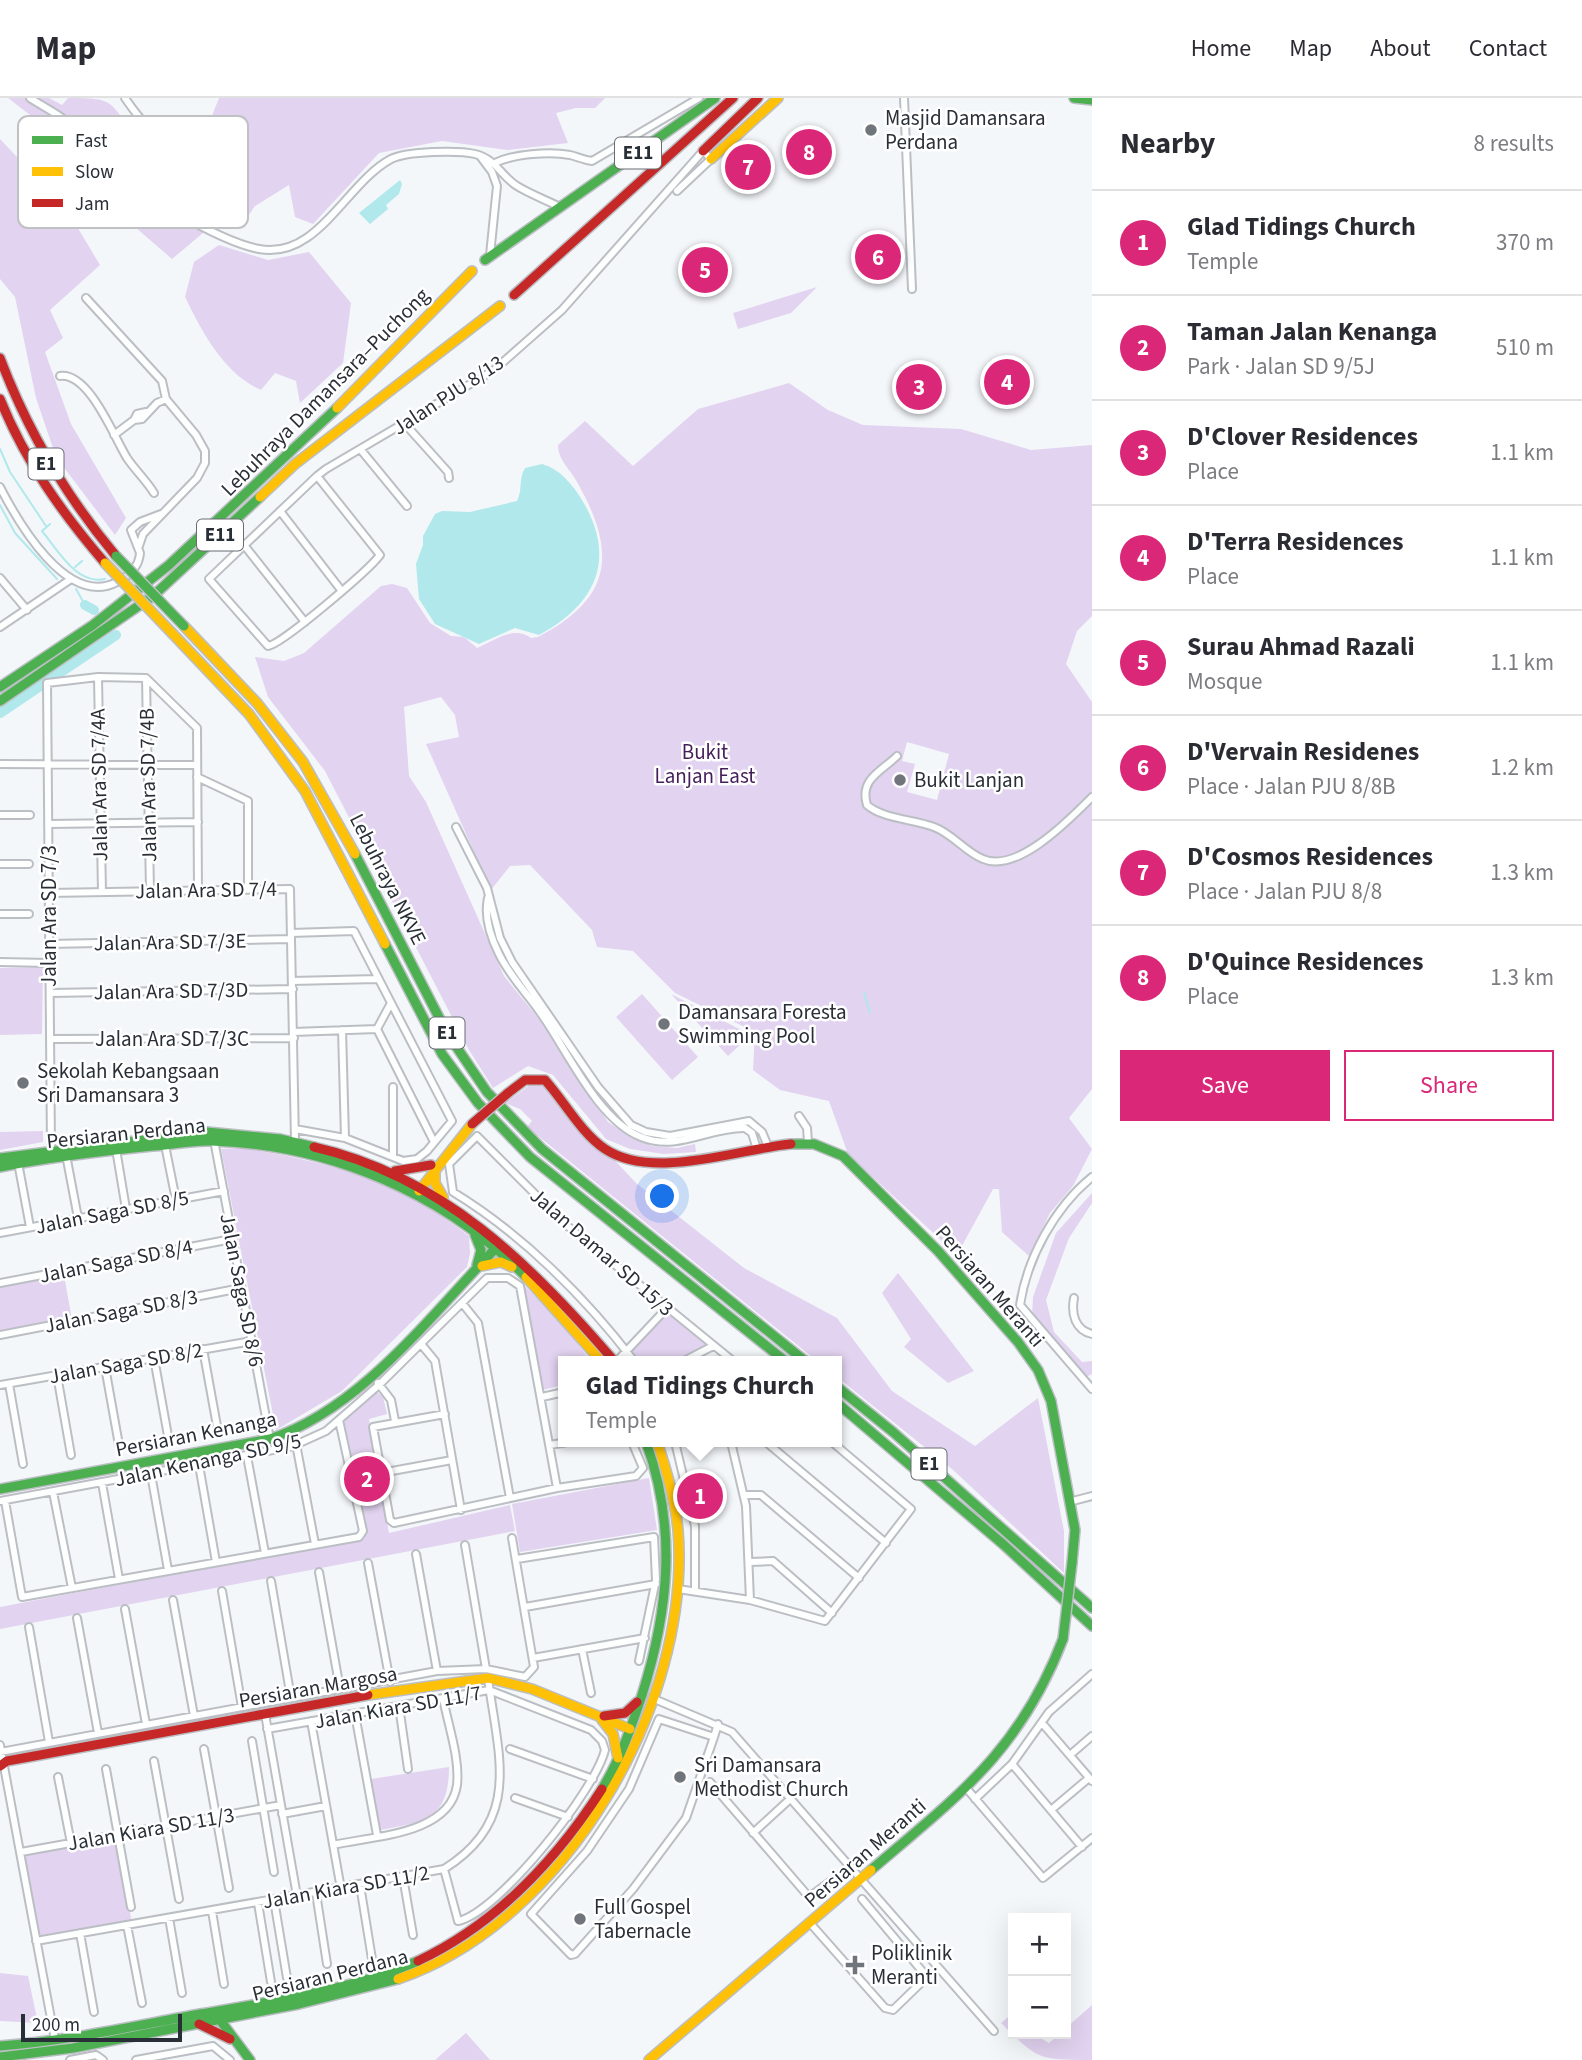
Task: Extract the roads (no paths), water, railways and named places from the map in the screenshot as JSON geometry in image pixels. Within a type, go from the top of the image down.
[{"type":"main road","name":"E11","points":[[487,258],[715,98]]},
{"type":"main road","name":"E11","points":[[514,295],[735,98]]},
{"type":"main road","points":[[703,151],[758,98]]},
{"type":"main road","points":[[711,159],[778,98]]},
{"type":"main road","points":[[1074,98],[1092,100]]},
{"type":"main road","name":"Lebuhraya Damansara–Puchong","points":[[0,687],[120,605],[206,532],[328,416],[472,271]]},
{"type":"main road","name":"Lebuhraya Damansara–Puchong","points":[[0,701],[153,596],[295,464],[500,306]]},
{"type":"main road","name":"Lebuhraya NKVE","points":[[0,358],[33,442],[51,473],[116,556],[264,711],[303,762],[342,828],[447,1033],[487,1092],[542,1149],[799,1356]]},
{"type":"main road","name":"Lebuhraya NKVE","points":[[0,399],[39,480],[63,515],[249,714],[305,791],[436,1042],[478,1104],[530,1157],[779,1356]]},
{"type":"main road","name":"Persiaran Meranti","points":[[418,1188],[463,1132],[525,1080],[545,1080],[605,1150],[631,1160],[661,1162],[724,1155],[784,1140],[831,1148],[869,1180],[1018,1342],[1038,1370],[1051,1402],[1075,1530],[1063,1639],[1051,1677],[1029,1715],[996,1760],[967,1789],[649,2060]]},
{"type":"main road","name":"Persiaran Perdana","points":[[0,1158],[51,1149],[214,1132],[295,1142],[356,1157],[394,1171],[471,1229],[517,1269],[563,1316],[597,1356]]},
{"type":"main road","name":"Persiaran Perdana","points":[[0,1167],[96,1151],[214,1140],[292,1150],[352,1164],[446,1201],[489,1233],[549,1286],[612,1356]]},
{"type":"main road","name":"Persiaran Meranti","points":[[724,1155],[728,1157],[747,1154],[777,1148],[790,1142]]},
{"type":"main road","points":[[747,1154],[762,1145],[777,1148]]},
{"type":"main road","points":[[17,1166],[51,1149],[96,1151]]},
{"type":"main road","points":[[394,1171],[413,1171],[433,1166],[435,1183],[446,1201]]},
{"type":"main road","points":[[471,1229],[481,1250],[475,1270]]},
{"type":"main road","points":[[489,1233],[495,1249],[514,1254]]},
{"type":"main road","name":"Persiaran Kenanga","points":[[0,1489],[270,1439],[298,1430],[326,1415],[371,1376],[495,1249]]},
{"type":"main road","points":[[475,1270],[494,1262],[517,1269]]},
{"type":"main road","name":"E1","points":[[842,1392],[893,1432],[1092,1608]]},
{"type":"main road","name":"E1","points":[[842,1407],[1004,1545],[1092,1626]]},
{"type":"main road","name":"Persiaran Perdana","points":[[0,2057],[13,2058],[54,2052],[193,2023],[217,2015],[250,2014],[404,1978],[449,1955],[521,1904],[575,1839],[622,1761],[651,1701],[666,1651],[678,1589],[679,1533],[672,1488],[656,1449]]},
{"type":"main road","name":"Persiaran Perdana","points":[[2,2046],[217,2015],[358,1981],[399,1968],[444,1947],[515,1897],[570,1832],[622,1761],[655,1655],[668,1566],[656,1449]]},
{"type":"main road","name":"Persiaran Margosa","points":[[2,1757],[487,1674],[532,1689],[630,1729]]},
{"type":"main road","points":[[598,1716],[625,1713],[641,1698]]},
{"type":"main road","points":[[630,1729],[636,1726],[651,1701]]},
{"type":"main road","points":[[598,1716],[613,1734],[622,1761]]},
{"type":"main road","points":[[240,2047],[234,2029],[240,2019],[250,2014]]},
{"type":"main road","points":[[217,2015],[250,2060]]},
{"type":"main road","points":[[193,2023],[220,2032],[240,2047]]},
{"type":"street","points":[[30,98],[58,116]]},
{"type":"street","points":[[124,98],[137,116]]},
{"type":"street","points":[[495,163],[510,158],[567,154],[592,161],[699,98]]},
{"type":"street","points":[[904,98],[912,289]]},
{"type":"street","points":[[703,151],[711,159],[677,191],[691,164],[703,151]]},
{"type":"street","points":[[209,228],[243,244],[275,250],[300,242],[363,181],[396,157],[459,152],[479,155],[495,163],[518,187],[562,207]]},
{"type":"street","points":[[479,155],[492,172],[497,186],[487,258]]},
{"type":"street","name":"Jalan PJU 8/13","points":[[304,622],[271,646],[264,644],[209,579],[317,476],[494,370],[562,310],[691,164]]},
{"type":"street","points":[[668,189],[691,178]]},
{"type":"street","points":[[86,298],[162,381],[166,399],[202,443],[205,456],[197,478],[143,534],[139,547]]},
{"type":"street","points":[[60,376],[71,378],[90,394],[114,435],[154,493]]},
{"type":"street","points":[[114,435],[134,419],[142,419],[146,412],[166,399]]},
{"type":"street","points":[[405,424],[448,472],[449,478]]},
{"type":"street","points":[[360,450],[407,506]]},
{"type":"street","points":[[244,545],[304,622],[379,555],[317,476]]},
{"type":"street","points":[[0,487],[18,521],[62,573],[71,579],[101,586],[113,584],[134,569],[140,557],[139,547],[131,530],[161,514]]},
{"type":"street","points":[[280,511],[341,590]]},
{"type":"street","points":[[136,526],[143,534]]},
{"type":"street","points":[[0,578],[27,610]]},
{"type":"street","points":[[0,627],[71,579]]},
{"type":"street","points":[[98,677],[146,678],[197,728],[198,891]]},
{"type":"street","name":"Jalan Ara SD 7/3","points":[[51,1149],[47,683],[98,677]]},
{"type":"street","name":"Jalan Ara SD 7/4A","points":[[98,677],[102,892]]},
{"type":"street","name":"Jalan Ara SD 7/4B","points":[[146,678],[150,891]]},
{"type":"street","points":[[898,756],[869,779],[865,791],[867,805],[942,830],[990,862],[1001,862],[1037,845],[1092,797]]},
{"type":"street","points":[[0,764],[197,765]]},
{"type":"street","points":[[197,777],[248,801],[248,890]]},
{"type":"street","points":[[0,815],[30,815]]},
{"type":"street","points":[[48,824],[198,822]]},
{"type":"street","points":[[456,827],[487,888],[500,938],[512,962],[564,1043],[631,1125],[670,1136],[749,1121],[762,1132],[762,1145]]},
{"type":"street","points":[[0,864],[29,864]]},
{"type":"street","name":"Jalan Ara SD 7/4","points":[[49,893],[290,889],[295,1142]]},
{"type":"street","points":[[0,914],[29,914]]},
{"type":"street","name":"Jalan Ara SD 7/3E","points":[[49,944],[291,936],[354,931],[377,979]]},
{"type":"street","points":[[0,962],[49,963]]},
{"type":"street","points":[[295,1129],[345,1138],[403,1161],[416,1159],[452,1121],[377,979]]},
{"type":"street","name":"Jalan Ara SD 7/3D","points":[[50,993],[293,985],[377,979]]},
{"type":"street","points":[[391,1003],[377,1029],[433,1140]]},
{"type":"street","name":"Jalan Ara SD 7/3C","points":[[50,1040],[294,1035],[377,1029]]},
{"type":"street","points":[[342,1030],[345,1138]]},
{"type":"street","points":[[393,1087],[393,1157]]},
{"type":"street","points":[[799,1116],[807,1128],[808,1142]]},
{"type":"street","name":"Jalan Damar SD 15/3","points":[[626,1351],[548,1267],[495,1220],[453,1192],[449,1164],[477,1136],[565,1224],[726,1356]]},
{"type":"street","name":"Jalan Saga SD 8/6","points":[[214,1140],[270,1439]]},
{"type":"street","points":[[166,1150],[176,1200]]},
{"type":"street","points":[[117,1155],[126,1209]]},
{"type":"street","points":[[67,1160],[78,1218]]},
{"type":"street","points":[[17,1166],[30,1227]]},
{"type":"street","points":[[1092,1177],[1073,1193],[1051,1223],[1031,1266],[1020,1305],[1092,1389]]},
{"type":"street","name":"Jalan Saga SD 8/5","points":[[0,1233],[224,1191]]},
{"type":"street","name":"Jalan Saga SD 8/4","points":[[0,1283],[232,1239]]},
{"type":"street","name":"Jalan Kenanga SD 9/5","points":[[2,1501],[247,1455],[296,1444],[326,1431],[380,1384],[487,1278],[509,1278],[520,1286],[542,1396]]},
{"type":"street","name":"Jalan Saga SD 8/3","points":[[0,1335],[241,1288]]},
{"type":"street","points":[[1073,1298],[1075,1321],[1084,1332],[1092,1334]]},
{"type":"street","points":[[462,1303],[478,1323],[510,1498]]},
{"type":"street","points":[[621,1356],[666,1309]]},
{"type":"street","name":"Jalan Saga SD 8/2","points":[[0,1385],[252,1341]]},
{"type":"street","points":[[421,1344],[435,1361],[461,1510]]},
{"type":"street","points":[[699,1356],[713,1346]]},
{"type":"street","points":[[203,1349],[217,1426]]},
{"type":"street","points":[[626,1351],[630,1356]]},
{"type":"street","points":[[154,1358],[168,1436]]},
{"type":"street","points":[[105,1367],[119,1445]]},
{"type":"street","points":[[57,1375],[71,1455]]},
{"type":"street","points":[[371,1376],[391,1400],[395,1421]]},
{"type":"street","points":[[9,1384],[23,1464]]},
{"type":"street","points":[[557,1488],[542,1396],[558,1393]]},
{"type":"street","points":[[445,1414],[395,1421],[373,1428],[392,1522],[461,1510],[557,1488],[636,1476],[643,1468],[634,1447]]},
{"type":"street","points":[[2,1501],[22,1597],[362,1535],[339,1420]]},
{"type":"street","points":[[296,1444],[315,1544]]},
{"type":"street","points":[[550,1445],[558,1444]]},
{"type":"street","points":[[677,1447],[690,1493],[695,1526],[695,1591]]},
{"type":"street","points":[[732,1447],[744,1494],[750,1562],[750,1600]]},
{"type":"street","points":[[772,1447],[886,1543]]},
{"type":"street","points":[[678,1589],[750,1600],[822,1623],[911,1509],[838,1447]]},
{"type":"street","points":[[247,1455],[265,1553]]},
{"type":"street","points":[[381,1473],[453,1460]]},
{"type":"street","points":[[200,1465],[216,1562]]},
{"type":"street","points":[[151,1474],[168,1570]]},
{"type":"street","points":[[102,1483],[120,1579]]},
{"type":"street","points":[[53,1492],[72,1588]]},
{"type":"street","points":[[744,1494],[761,1494],[859,1578]]},
{"type":"street","points":[[1069,1503],[1092,1496]]},
{"type":"street","points":[[517,1559],[654,1537],[656,1584],[639,1661]]},
{"type":"street","points":[[55,2040],[2,1757],[49,1742],[437,1671],[521,1678],[534,1667],[512,1538]]},
{"type":"street","name":"Jalan Kiara SD 11/2","points":[[36,1941],[341,1889],[444,1869],[460,1859],[483,1836],[498,1807],[500,1773],[487,1674],[465,1545]]},
{"type":"street","points":[[416,1554],[437,1671]]},
{"type":"street","points":[[750,1562],[773,1561],[832,1613]]},
{"type":"street","points":[[368,1563],[391,1691]]},
{"type":"street","points":[[319,1572],[340,1689]]},
{"type":"street","points":[[271,1581],[290,1698]]},
{"type":"street","points":[[525,1607],[656,1584]]},
{"type":"street","points":[[222,1591],[242,1707]]},
{"type":"street","points":[[173,1600],[194,1716]]},
{"type":"street","points":[[125,1609],[146,1724]]},
{"type":"street","points":[[77,1618],[98,1733]]},
{"type":"street","points":[[29,1628],[49,1742]]},
{"type":"street","points":[[533,1658],[645,1637]]},
{"type":"street","points":[[582,1649],[592,1693]]},
{"type":"street","points":[[975,1798],[1012,1764],[1049,1712],[1092,1674]]},
{"type":"street","name":"Jalan Kiara SD 11/7","points":[[267,1729],[489,1690],[591,1730],[602,1741],[605,1750],[593,1779]]},
{"type":"street","points":[[333,1845],[428,1824],[450,1803],[457,1775],[443,1698]]},
{"type":"street","points":[[651,1701],[718,1724],[735,1736],[994,2031]]},
{"type":"street","points":[[398,1706],[408,1769]]},
{"type":"street","points":[[265,1714],[297,1896]]},
{"type":"street","points":[[355,1714],[377,1835]]},
{"type":"street","points":[[531,1914],[587,1851],[629,1790],[659,1719],[714,1737]]},
{"type":"street","points":[[311,1721],[341,1889]]},
{"type":"street","points":[[1042,1723],[1091,1780],[1051,1810]]},
{"type":"street","points":[[521,1904],[569,1954],[575,1954],[633,1889],[686,1818],[718,1724]]},
{"type":"street","points":[[1070,1755],[1092,1736]]},
{"type":"street","points":[[252,1741],[274,1872]]},
{"type":"street","points":[[204,1749],[229,1888]]},
{"type":"street","points":[[444,1869],[458,1921],[479,1910],[509,1886],[568,1817],[593,1779],[510,1749]]},
{"type":"street","points":[[154,1761],[179,1899]]},
{"type":"street","points":[[1012,1764],[1082,1847]]},
{"type":"street","points":[[106,1769],[131,1906]]},
{"type":"street","points":[[58,1777],[71,1843]]},
{"type":"street","points":[[710,1782],[809,1898],[849,1868]]},
{"type":"street","points":[[967,1789],[1044,1878],[1092,1838]]},
{"type":"street","points":[[515,1798],[568,1817]]},
{"type":"street","points":[[752,1833],[789,1800]]},
{"type":"street","name":"Jalan Kiara SD 11/3","points":[[20,1852],[281,1805]]},
{"type":"street","points":[[282,1814],[326,1806]]},
{"type":"street","points":[[403,1877],[413,1936]]},
{"type":"street","points":[[360,1885],[372,1959]]},
{"type":"street","points":[[316,1893],[327,1964]]},
{"type":"street","points":[[810,1923],[888,2011],[892,2010],[927,1976],[862,1899]]},
{"type":"street","points":[[274,1900],[287,1978]]},
{"type":"street","points":[[258,1903],[271,1982]]},
{"type":"street","points":[[212,1911],[224,1984]]},
{"type":"street","points":[[169,1918],[182,1993]]},
{"type":"street","points":[[127,1925],[142,2003]]},
{"type":"street","points":[[80,1933],[94,2012]]},
{"type":"street","points":[[2,2046],[13,2058]]},
{"type":"street","points":[[136,2060],[213,2046],[230,2060]]},
{"type":"street","points":[[70,2060],[99,2058]]},
{"type":"water","points":[[400,180],[402,184],[399,194],[386,205],[388,209],[370,224],[359,213]]},
{"type":"water","points":[[542,464],[560,473],[570,483],[593,521],[599,560],[595,578],[587,594],[559,623],[539,635],[515,628],[479,644],[435,624],[419,599],[416,564],[423,545],[423,536],[435,514],[442,511],[470,512],[517,501],[525,468]]},
{"type":"waterway","points":[[0,449],[10,472],[46,526]]},
{"type":"waterway","points":[[0,505],[15,533],[57,579]]},
{"type":"waterway","points":[[50,524],[42,531],[61,556],[85,577],[105,579]]},
{"type":"waterway","points":[[75,567],[82,561]]},
{"type":"waterway","points":[[76,589],[85,605]]},
{"type":"waterway","points":[[85,605],[94,610]]},
{"type":"waterway","points":[[0,713],[116,635]]},
{"type":"waterway","points":[[864,992],[870,1013]]},
{"type":"place","name":"Masjid Damansara Perdana","points":[[871,130]]},
{"type":"place","name":"D'Quince Residences","points":[[809,152]]},
{"type":"place","name":"D'Cosmos Residences","points":[[748,167]]},
{"type":"place","name":"D'Vervain Residenes","points":[[878,257]]},
{"type":"place","name":"Surau Ahmad Razali","points":[[705,270]]},
{"type":"place","name":"D'Terra Residences","points":[[1007,382]]},
{"type":"place","name":"D'Clover Residences","points":[[919,387]]},
{"type":"place","name":"Bukit Lanjan","points":[[900,780]]},
{"type":"place","name":"Damansara Foresta Swimming Pool","points":[[664,1024]]},
{"type":"place","name":"Sekolah Kebangsaan Sri Damansara 3","points":[[23,1083]]},
{"type":"place","name":"Taman Jalan Kenanga","points":[[367,1479]]},
{"type":"place","name":"Glad Tidings Church","points":[[700,1496]]},
{"type":"place","name":"Sri Damansara Methodist Church","points":[[680,1777]]},
{"type":"place","name":"Full Gospel Tabernacle","points":[[580,1919]]},
{"type":"place","name":"Poliklinik Meranti","points":[[855,1965]]},
{"type":"park label","name":"Bukit Lanjan East","points":[[705,764]]}]
